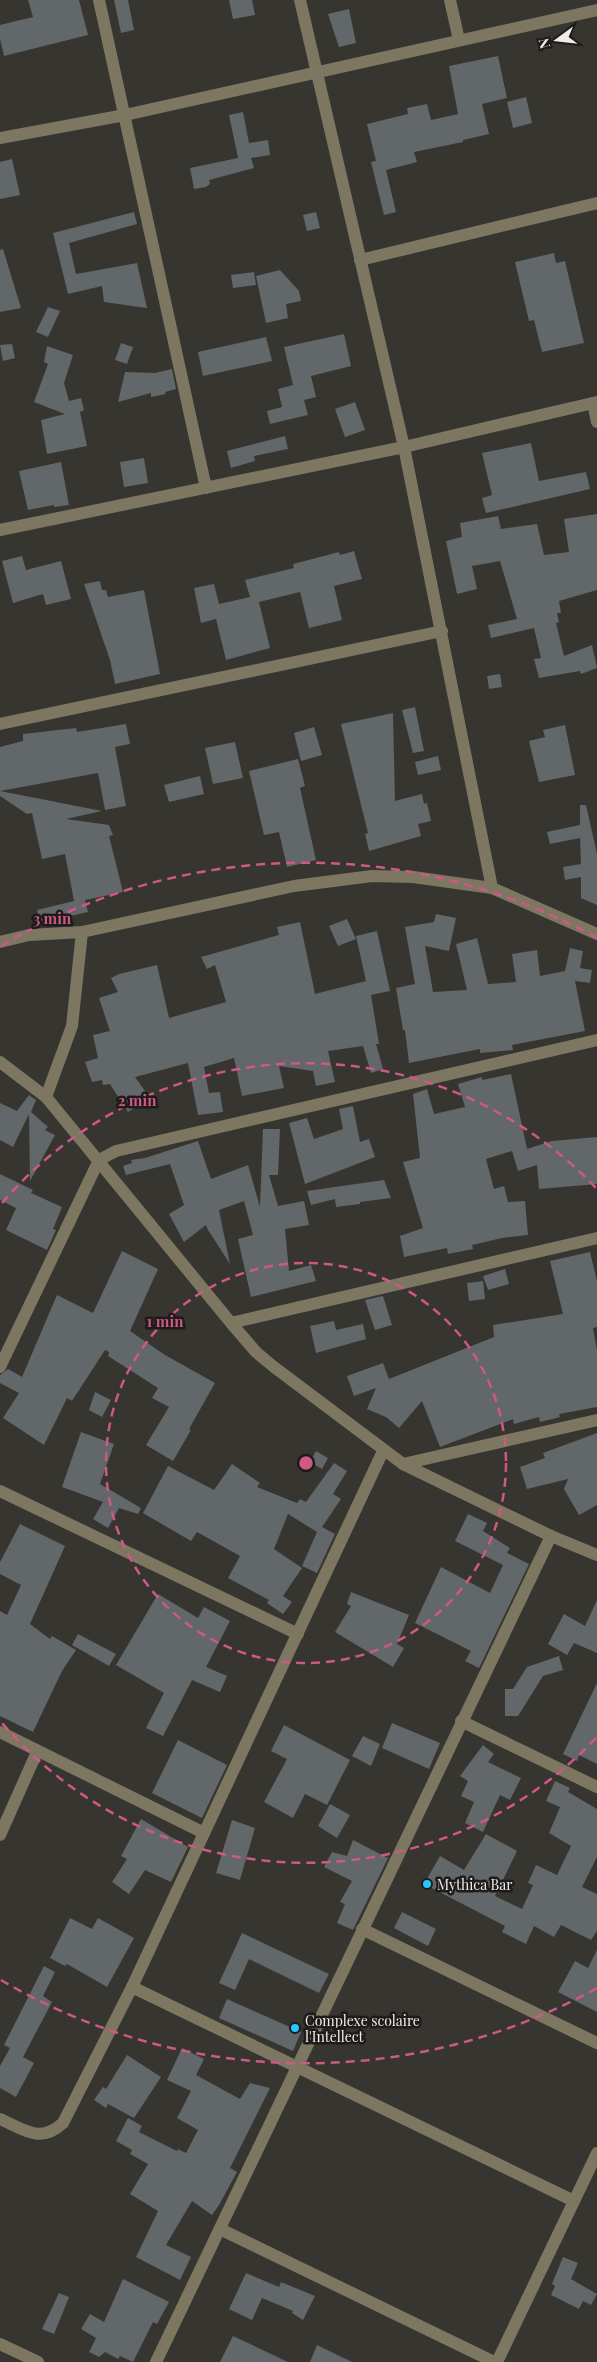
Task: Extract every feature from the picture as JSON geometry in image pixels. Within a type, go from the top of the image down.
[{"type":"street","points":[[99,0],[206,488]]},
{"type":"street","points":[[300,0],[404,448],[492,888]]},
{"type":"street","points":[[450,0],[460,40]]},
{"type":"street","points":[[0,138],[125,115],[597,10]]},
{"type":"street","points":[[360,260],[597,203]]},
{"type":"street","points":[[0,530],[404,448],[595,403],[597,422]]},
{"type":"street","points":[[0,724],[442,631]]},
{"type":"street","points":[[0,942],[29,935],[82,932],[294,886],[337,878],[372,876],[414,877],[492,888],[597,934]]},
{"type":"street","points":[[46,1097],[72,1026],[82,932]]},
{"type":"street","points":[[0,1367],[100,1160],[116,1151],[597,1040]]},
{"type":"street","points":[[0,1062],[46,1097],[100,1160],[256,1352],[403,1464],[597,1556]]},
{"type":"street","points":[[231,1323],[597,1238]]},
{"type":"street","points":[[403,1464],[597,1420]]},
{"type":"street","points":[[0,2119],[35,2134],[52,2133],[63,2123],[132,1987],[384,1451]]},
{"type":"street","points":[[0,1491],[298,1634]]},
{"type":"street","points":[[156,2362],[461,1722],[552,1536]]},
{"type":"street","points":[[461,1722],[597,1787]]},
{"type":"street","points":[[0,1732],[37,1752],[204,1833]]},
{"type":"street","points":[[0,1835],[37,1752]]},
{"type":"street","points":[[362,1929],[597,2043]]},
{"type":"street","points":[[132,1987],[574,2201]]},
{"type":"street","points":[[220,2229],[496,2362],[597,2153]]},
{"type":"street","points":[[0,2344],[38,2362]]},
{"type":"building","points":[[28,0],[79,0],[88,35],[4,56],[0,39],[0,25],[33,17]]},
{"type":"building","points":[[114,0],[128,0],[134,30],[121,33]]},
{"type":"building","points":[[229,0],[252,0],[255,15],[233,19]]},
{"type":"building","points":[[349,9],[356,43],[339,47],[328,14]]},
{"type":"building","points":[[498,56],[507,98],[482,104],[489,134],[463,140],[463,142],[414,152],[417,162],[386,170],[396,212],[384,215],[371,162],[376,161],[367,124],[408,114],[407,108],[427,104],[431,120],[458,114],[449,66]]},
{"type":"building","points":[[526,97],[532,123],[513,128],[507,102]]},
{"type":"building","points":[[243,112],[249,143],[268,140],[270,155],[251,158],[254,168],[209,180],[210,184],[206,187],[194,189],[190,168],[238,158],[229,115]]},
{"type":"building","points":[[12,159],[20,195],[0,199],[0,162]]},
{"type":"building","points":[[134,212],[137,224],[69,243],[76,274],[137,263],[147,308],[104,302],[102,286],[68,294],[53,233]]},
{"type":"building","points":[[316,212],[320,228],[307,231],[303,215]]},
{"type":"building","points":[[3,249],[21,308],[0,312],[0,250]]},
{"type":"building","points":[[554,253],[556,263],[565,261],[584,343],[542,352],[534,320],[529,321],[515,262]]},
{"type":"building","points":[[280,270],[299,291],[301,301],[286,304],[288,318],[266,323],[256,276]]},
{"type":"building","points":[[254,272],[256,285],[233,288],[231,275]]},
{"type":"building","points":[[48,307],[60,311],[48,337],[36,332]]},
{"type":"building","points":[[344,334],[351,366],[311,376],[316,397],[304,400],[308,415],[270,424],[267,411],[282,407],[278,389],[293,385],[284,347]]},
{"type":"building","points":[[266,337],[272,361],[203,376],[198,352]]},
{"type":"building","points":[[121,343],[133,347],[127,364],[115,360]]},
{"type":"building","points":[[12,344],[15,358],[3,361],[0,345]]},
{"type":"building","points":[[47,346],[73,355],[64,383],[69,401],[81,398],[84,410],[80,412],[87,446],[47,454],[41,420],[65,414],[34,402],[48,364],[44,362]]},
{"type":"building","points":[[172,369],[176,389],[165,392],[166,394],[151,397],[151,393],[118,402],[125,372],[155,373]]},
{"type":"building","points":[[355,402],[365,430],[345,437],[335,409]]},
{"type":"building","points":[[285,436],[288,449],[254,456],[255,461],[231,468],[227,451]]},
{"type":"building","points":[[531,443],[539,481],[586,472],[590,489],[486,513],[482,498],[492,495],[482,453]]},
{"type":"building","points":[[144,458],[148,483],[124,487],[120,462]]},
{"type":"building","points":[[61,462],[69,505],[54,507],[54,505],[28,510],[19,471]]},
{"type":"building","points":[[597,514],[597,590],[559,601],[561,613],[557,613],[559,622],[556,623],[564,656],[592,645],[597,668],[581,674],[580,671],[539,678],[534,659],[541,658],[534,628],[491,638],[488,625],[517,619],[500,561],[472,566],[477,589],[457,594],[446,541],[462,537],[460,523],[498,516],[501,529],[537,524],[544,555],[569,552],[564,519]]},
{"type":"building","points":[[354,551],[362,579],[334,586],[342,620],[309,628],[300,592],[259,602],[270,648],[226,660],[216,619],[201,623],[194,588],[214,584],[219,604],[250,597],[245,580],[294,568],[293,564],[339,552],[340,555]]},
{"type":"building","points":[[22,556],[26,570],[61,561],[71,599],[46,605],[43,594],[13,603],[2,561]]},
{"type":"building","points":[[100,581],[102,590],[106,590],[108,597],[144,590],[160,674],[115,684],[110,660],[84,584]]},
{"type":"building","points":[[500,674],[502,687],[489,689],[487,676]]},
{"type":"building","points":[[415,707],[424,751],[413,753],[402,710]]},
{"type":"building","points":[[393,713],[395,801],[422,794],[424,804],[427,803],[431,821],[418,824],[421,836],[369,851],[365,834],[368,833],[341,724]]},
{"type":"building","points":[[126,724],[130,744],[115,747],[126,806],[105,810],[98,773],[0,791],[0,747],[23,741],[23,734],[76,728],[77,732]]},
{"type":"building","points":[[565,725],[575,775],[539,782],[529,741],[545,737],[543,730]]},
{"type":"building","points":[[314,727],[322,755],[301,761],[294,733]]},
{"type":"building","points":[[235,742],[243,778],[213,784],[205,748]]},
{"type":"building","points":[[438,756],[441,770],[418,775],[415,762]]},
{"type":"building","points":[[298,759],[305,786],[300,788],[316,860],[287,867],[279,832],[264,835],[249,771]]},
{"type":"building","points":[[200,776],[204,794],[169,802],[164,785]]},
{"type":"building","points":[[0,791],[102,811],[66,819],[109,825],[113,835],[109,836],[123,892],[85,900],[88,912],[40,923],[37,910],[74,901],[65,854],[42,859],[32,813],[27,814],[0,796]]},
{"type":"building","points":[[580,805],[586,805],[597,854],[597,905],[581,898],[581,877],[565,880],[563,867],[581,864],[580,838],[550,844],[547,832],[580,825]]},
{"type":"building","points":[[436,914],[456,918],[449,951],[425,946],[433,992],[467,990],[456,944],[477,938],[488,984],[516,982],[512,954],[537,950],[540,976],[565,971],[570,948],[583,951],[580,968],[592,970],[590,983],[575,981],[585,1031],[512,1045],[513,1050],[480,1053],[480,1049],[409,1063],[405,1030],[403,1030],[396,988],[415,984],[405,927],[434,922]]},
{"type":"building","points":[[347,919],[356,939],[338,946],[329,926]]},
{"type":"building","points":[[300,922],[315,994],[366,981],[356,936],[377,931],[390,991],[371,995],[379,1044],[376,1044],[383,1069],[371,1073],[363,1046],[328,1051],[335,1082],[316,1086],[313,1071],[279,1066],[284,1088],[242,1096],[234,1058],[204,1067],[209,1093],[220,1092],[223,1112],[198,1115],[188,1063],[135,1077],[150,1098],[128,1112],[110,1084],[103,1085],[102,1080],[92,1082],[85,1062],[98,1058],[93,1035],[110,1031],[99,998],[118,992],[111,978],[119,974],[157,965],[169,1018],[226,1002],[215,965],[207,969],[201,957],[279,935],[277,927]]},
{"type":"building","points":[[511,1074],[527,1149],[552,1141],[597,1137],[597,1184],[539,1189],[537,1165],[518,1171],[512,1151],[486,1159],[494,1189],[504,1186],[508,1202],[525,1201],[528,1235],[502,1238],[472,1245],[473,1249],[448,1254],[447,1248],[404,1257],[400,1236],[423,1228],[403,1162],[420,1158],[413,1094],[427,1089],[434,1114],[465,1107],[458,1084],[482,1077],[482,1080]]},
{"type":"building","points":[[29,1095],[36,1100],[31,1112],[48,1127],[45,1130],[55,1135],[30,1181],[29,1114],[13,1147],[0,1140],[0,1103],[17,1111]]},
{"type":"building","points":[[353,1106],[360,1142],[369,1139],[375,1157],[305,1184],[289,1123],[307,1118],[314,1139],[343,1129],[339,1109]]},
{"type":"building","points":[[263,1129],[280,1129],[278,1175],[269,1175],[278,1206],[304,1201],[309,1225],[285,1229],[289,1271],[311,1265],[316,1281],[251,1297],[238,1239],[253,1235],[244,1201],[219,1210],[230,1264],[206,1225],[184,1242],[169,1214],[184,1205],[170,1164],[126,1175],[123,1166],[132,1163],[131,1160],[145,1158],[198,1141],[211,1179],[248,1165],[260,1207]]},
{"type":"building","points":[[0,1174],[33,1190],[31,1193],[62,1207],[53,1229],[56,1230],[47,1250],[6,1230],[16,1208],[0,1200]]},
{"type":"building","points":[[384,1180],[391,1198],[360,1202],[360,1204],[336,1207],[335,1199],[311,1205],[307,1191]]},
{"type":"building","points":[[122,1251],[158,1269],[130,1331],[165,1355],[215,1383],[173,1461],[146,1445],[169,1407],[152,1398],[158,1388],[108,1356],[109,1352],[105,1350],[72,1401],[67,1398],[44,1445],[3,1418],[19,1393],[0,1383],[0,1375],[8,1369],[22,1377],[57,1295],[93,1313]]},
{"type":"building","points":[[590,1252],[597,1281],[597,1327],[593,1328],[597,1350],[597,1407],[559,1414],[560,1417],[540,1422],[539,1417],[514,1424],[513,1419],[440,1447],[422,1401],[399,1428],[386,1417],[367,1409],[376,1388],[354,1396],[347,1376],[383,1363],[389,1379],[494,1337],[493,1325],[563,1314],[550,1261]]},
{"type":"building","points":[[505,1269],[509,1284],[488,1290],[483,1276]]},
{"type":"building","points":[[483,1281],[485,1299],[469,1301],[467,1283]]},
{"type":"building","points":[[383,1296],[392,1325],[375,1330],[365,1300]]},
{"type":"building","points":[[334,1321],[336,1330],[363,1324],[366,1339],[316,1353],[310,1326]]},
{"type":"building","points":[[95,1392],[111,1400],[102,1417],[89,1410]]},
{"type":"building","points":[[81,1432],[114,1444],[100,1484],[141,1508],[138,1514],[119,1508],[108,1528],[93,1519],[103,1502],[62,1487]]},
{"type":"building","points":[[597,1433],[597,1505],[579,1515],[564,1489],[568,1479],[527,1489],[520,1467],[545,1458],[543,1453]]},
{"type":"building","points":[[316,1451],[328,1458],[322,1469],[310,1462]]},
{"type":"building","points":[[334,1463],[347,1471],[333,1494],[341,1499],[322,1527],[335,1534],[317,1573],[302,1566],[317,1532],[288,1514],[274,1549],[302,1568],[283,1596],[292,1602],[283,1614],[267,1603],[269,1600],[228,1578],[240,1556],[197,1532],[191,1541],[143,1513],[168,1466],[214,1490],[232,1464],[260,1483],[257,1487],[297,1503],[300,1499],[306,1502]]},
{"type":"building","points":[[468,1514],[487,1523],[483,1531],[510,1548],[507,1553],[529,1564],[479,1668],[465,1661],[471,1651],[415,1623],[441,1567],[490,1593],[503,1565],[455,1541]]},
{"type":"building","points":[[20,1524],[65,1546],[30,1624],[50,1639],[52,1636],[76,1650],[62,1671],[33,1732],[0,1716],[0,1611],[7,1615],[21,1585],[0,1574],[0,1562]]},
{"type":"building","points":[[351,1592],[409,1615],[397,1644],[404,1648],[393,1667],[335,1632],[351,1606],[347,1604]]},
{"type":"building","points":[[158,1594],[198,1618],[204,1607],[230,1621],[206,1667],[227,1676],[220,1692],[192,1680],[163,1736],[146,1728],[164,1693],[116,1665]]},
{"type":"building","points":[[597,1600],[597,1653],[574,1643],[567,1655],[548,1644],[564,1614],[585,1626]]},
{"type":"building","points":[[78,1634],[116,1654],[109,1666],[72,1645]]},
{"type":"building","points":[[559,1656],[563,1670],[543,1676],[518,1716],[505,1716],[505,1689],[513,1689],[527,1667]]},
{"type":"building","points":[[597,1683],[597,1764],[579,1755],[577,1761],[563,1754]]},
{"type":"building","points":[[392,1723],[440,1743],[429,1769],[382,1748]]},
{"type":"building","points":[[284,1725],[350,1760],[327,1805],[305,1794],[293,1818],[264,1802],[287,1759],[271,1751]]},
{"type":"building","points":[[363,1736],[380,1744],[371,1766],[352,1756]]},
{"type":"building","points":[[178,1740],[227,1765],[202,1818],[152,1793]]},
{"type":"building","points":[[483,1745],[494,1754],[488,1762],[521,1778],[510,1800],[500,1795],[483,1832],[465,1823],[474,1802],[461,1796],[468,1781],[460,1776]]},
{"type":"building","points":[[555,1781],[570,1788],[568,1792],[597,1809],[597,1857],[582,1887],[597,1894],[597,1931],[591,1940],[561,1925],[554,1937],[534,1926],[526,1944],[502,1932],[505,1926],[424,1884],[440,1856],[464,1870],[486,1834],[517,1851],[495,1896],[522,1909],[533,1885],[528,1883],[536,1865],[557,1875],[571,1846],[549,1833],[560,1807],[546,1801]]},
{"type":"building","points":[[330,1804],[350,1815],[337,1838],[318,1826]]},
{"type":"building","points":[[141,1819],[188,1847],[171,1882],[145,1870],[129,1894],[112,1882],[127,1859],[121,1856]]},
{"type":"building","points":[[232,1820],[255,1828],[240,1880],[216,1873]]},
{"type":"building","points":[[353,1840],[388,1858],[353,1930],[337,1923],[345,1904],[340,1902],[352,1881],[324,1867],[332,1852],[347,1856]]},
{"type":"building","points":[[402,1912],[436,1929],[428,1946],[394,1928]]},
{"type":"building","points":[[70,1918],[92,1929],[98,1918],[134,1938],[107,1987],[67,1964],[65,1966],[50,1958]]},
{"type":"building","points":[[242,1933],[329,1974],[319,1993],[249,1959],[235,1990],[219,1983]]},
{"type":"building","points":[[597,1950],[597,2012],[558,1992],[575,1961],[588,1968]]},
{"type":"building","points":[[44,1966],[55,1972],[43,1996],[52,2002],[23,2057],[34,2063],[16,2097],[0,2088],[0,2066],[10,2048],[4,2045]]},
{"type":"building","points":[[227,1999],[301,2032],[293,2051],[219,2018]]},
{"type":"building","points":[[182,2048],[204,2059],[196,2075],[240,2099],[250,2083],[270,2088],[230,2168],[237,2172],[219,2205],[212,2215],[192,2201],[166,2245],[191,2257],[180,2280],[136,2257],[158,2211],[130,2194],[148,2164],[130,2154],[132,2150],[116,2141],[128,2118],[142,2126],[139,2132],[177,2151],[178,2149],[186,2153],[198,2130],[177,2118],[191,2091],[167,2080]]},
{"type":"building","points":[[127,2055],[161,2077],[134,2118],[108,2104],[106,2108],[94,2100],[103,2087],[106,2089]]},
{"type":"building","points":[[563,2257],[578,2263],[571,2279],[597,2294],[591,2305],[583,2301],[579,2309],[551,2295],[555,2286],[552,2284]]},
{"type":"building","points":[[246,2273],[279,2287],[281,2282],[315,2296],[303,2320],[292,2313],[293,2311],[262,2298],[252,2320],[229,2309]]},
{"type":"building","points":[[123,2279],[169,2302],[157,2324],[153,2322],[133,2362],[120,2356],[118,2359],[105,2352],[99,2357],[89,2352],[96,2338],[81,2329],[90,2314],[104,2322]]},
{"type":"building","points":[[59,2293],[69,2297],[54,2334],[42,2329]]},
{"type":"building","points":[[233,2336],[288,2362],[220,2362]]},
{"type":"building","points":[[317,2345],[352,2362],[310,2362]]},
{"type":"place","name":"Mythica Bar","points":[[427,1884]]},
{"type":"place","name":"Complexe scolaire l'Intellect","points":[[295,2028]]}]
